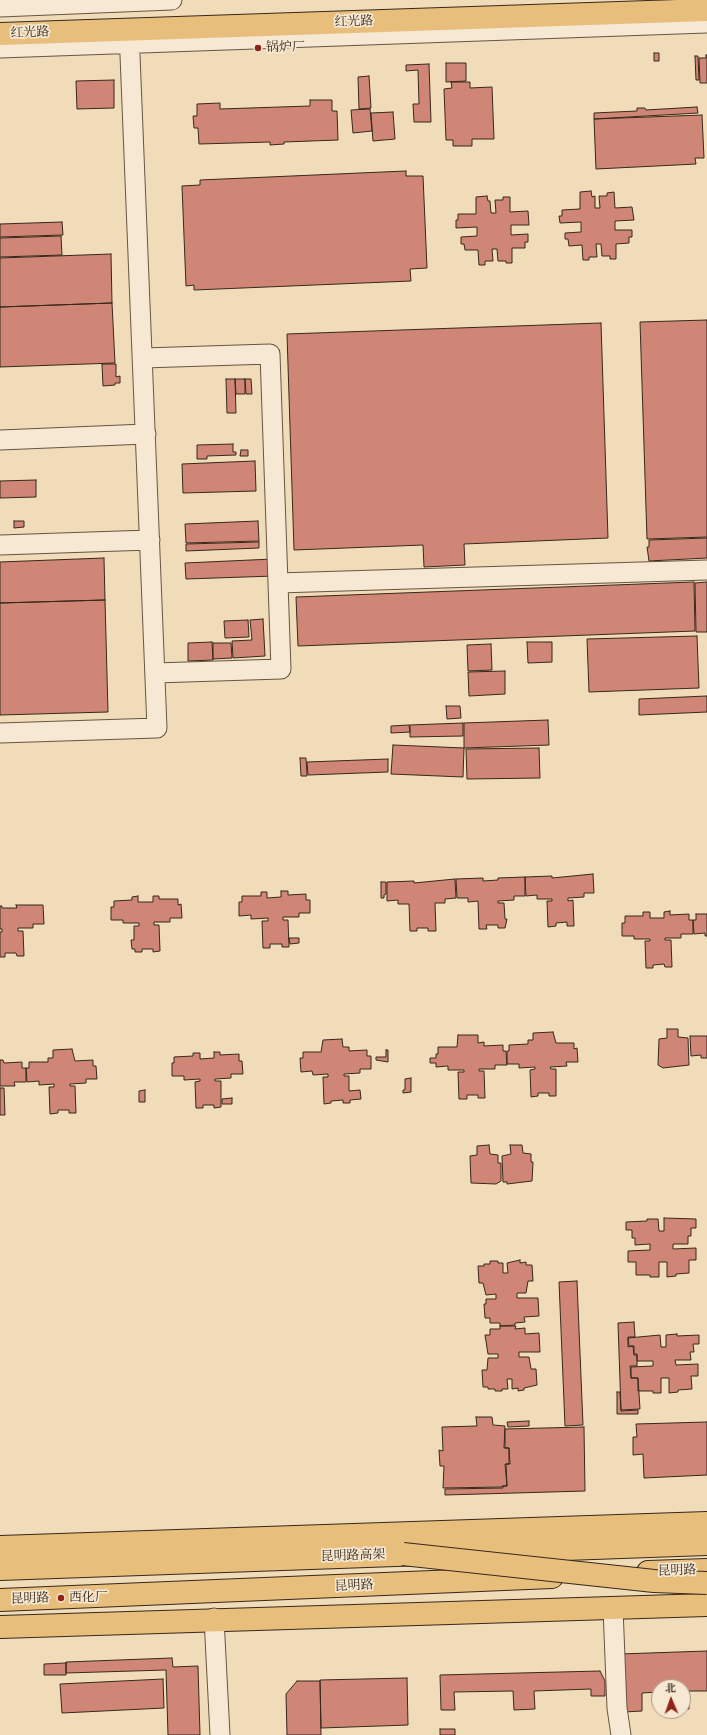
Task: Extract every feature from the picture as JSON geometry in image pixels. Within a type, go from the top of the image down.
[{"type":"main road","name":"红光路","points":[[0,22],[594,0]]},
{"type":"main road","name":"红光路","points":[[0,34],[130,36],[707,10]]},
{"type":"main road","name":"昆明路高架","points":[[0,1548],[707,1523]]},
{"type":"main road","name":"昆明路高架","points":[[0,1569],[707,1544]]},
{"type":"main road","points":[[403,1554],[654,1581],[707,1583]]},
{"type":"main road","name":"昆明路","points":[[0,1600],[707,1570]]},
{"type":"main road","name":"昆明路","points":[[0,1627],[214,1619],[707,1605]]},
{"type":"street","points":[[0,7],[172,0]]},
{"type":"street","points":[[0,48],[130,36],[707,23]]},
{"type":"street","points":[[0,733],[157,728],[130,36]]},
{"type":"street","points":[[143,358],[270,354],[280,669],[155,673]]},
{"type":"street","points":[[0,440],[146,434]]},
{"type":"street","points":[[0,545],[150,540]]},
{"type":"street","points":[[278,583],[707,570]]},
{"type":"street","points":[[613,1608],[617,1708],[621,1735]]},
{"type":"street","points":[[214,1619],[220,1735]]},
{"type":"building","points":[[654,53],[659,53],[659,61],[654,61]]},
{"type":"building","points":[[706,55],[707,83],[700,83],[699,58],[706,58]]},
{"type":"building","points":[[695,56],[698,56],[699,80],[696,80]]},
{"type":"building","points":[[446,63],[466,63],[466,81],[446,82]]},
{"type":"building","points":[[429,64],[431,122],[414,122],[413,104],[419,104],[418,70],[406,71],[406,65]]},
{"type":"building","points":[[369,76],[371,108],[359,109],[358,77]]},
{"type":"building","points":[[114,80],[114,108],[77,109],[76,81]]},
{"type":"building","points":[[451,82],[470,82],[470,88],[492,87],[494,139],[472,139],[472,146],[453,146],[453,140],[446,140],[444,89],[452,88]]},
{"type":"building","points":[[310,100],[332,100],[332,111],[337,111],[338,140],[284,142],[284,144],[270,145],[270,142],[199,144],[198,128],[194,128],[193,116],[197,116],[197,104],[220,103],[220,109],[310,106]]},
{"type":"building","points":[[697,107],[698,113],[594,119],[594,113],[637,111],[637,108],[645,108],[646,110]]},
{"type":"building","points":[[370,109],[372,131],[353,133],[351,110]]},
{"type":"building","points":[[393,112],[395,139],[373,141],[371,113]]},
{"type":"building","points":[[702,115],[704,158],[695,158],[696,164],[596,169],[594,119]]},
{"type":"building","points":[[406,171],[406,176],[423,176],[427,268],[410,269],[411,281],[194,290],[194,285],[186,286],[182,186],[200,185],[200,180]]},
{"type":"building","points":[[591,191],[592,197],[595,196],[595,208],[600,208],[599,196],[607,196],[607,193],[614,192],[615,208],[632,207],[634,220],[615,221],[615,230],[632,230],[632,237],[629,237],[629,243],[616,244],[616,259],[610,259],[610,256],[602,256],[601,244],[596,244],[597,257],[589,257],[589,260],[583,260],[582,245],[569,246],[568,239],[565,239],[565,233],[581,232],[581,222],[560,223],[559,216],[562,216],[562,210],[580,209],[580,192]]},
{"type":"building","points":[[487,196],[488,201],[490,201],[491,213],[496,213],[495,200],[503,200],[503,197],[510,197],[510,212],[528,211],[529,225],[511,225],[511,235],[528,234],[528,242],[525,242],[525,248],[512,248],[512,263],[498,261],[497,249],[492,249],[493,261],[485,261],[485,265],[479,265],[478,250],[465,250],[464,244],[461,244],[461,237],[477,236],[477,227],[456,228],[458,214],[476,214],[476,197]]},
{"type":"building","points":[[62,222],[63,235],[0,237],[0,224]]},
{"type":"building","points":[[61,236],[62,255],[0,257],[0,238]]},
{"type":"building","points":[[111,254],[112,303],[0,307],[0,258]]},
{"type":"building","points":[[112,303],[115,363],[0,367],[0,307]]},
{"type":"building","points":[[707,320],[707,537],[647,539],[640,322]]},
{"type":"building","points":[[601,323],[608,538],[464,544],[465,565],[424,567],[423,545],[294,550],[287,334]]},
{"type":"building","points":[[102,364],[116,364],[116,377],[120,376],[120,383],[103,386]]},
{"type":"building","points":[[226,379],[235,379],[236,413],[227,413]]},
{"type":"building","points":[[235,379],[245,379],[245,394],[236,394]]},
{"type":"building","points":[[245,379],[251,379],[252,394],[246,394]]},
{"type":"building","points":[[233,444],[233,452],[236,452],[236,455],[207,456],[207,459],[197,459],[197,445]]},
{"type":"building","points":[[241,450],[248,450],[248,456],[240,456]]},
{"type":"building","points":[[255,461],[256,491],[183,493],[182,464]]},
{"type":"building","points":[[36,480],[36,497],[0,498],[0,481]]},
{"type":"building","points":[[14,521],[24,521],[24,527],[14,528]]},
{"type":"building","points":[[258,521],[259,541],[186,543],[185,524]]},
{"type":"building","points":[[707,538],[707,558],[649,561],[647,547],[649,547],[649,540]]},
{"type":"building","points":[[259,542],[259,548],[186,551],[186,544]]},
{"type":"building","points":[[104,558],[105,600],[0,603],[0,562]]},
{"type":"building","points":[[273,559],[274,576],[186,579],[185,563]]},
{"type":"building","points":[[694,582],[695,631],[298,646],[296,597]]},
{"type":"building","points":[[707,582],[707,632],[696,632],[695,583]]},
{"type":"building","points":[[105,600],[108,712],[0,715],[0,603]]},
{"type":"building","points":[[263,619],[265,656],[233,658],[232,641],[252,640],[250,620]]},
{"type":"building","points":[[248,620],[249,637],[225,638],[224,621]]},
{"type":"building","points":[[697,636],[699,688],[589,692],[587,639]]},
{"type":"building","points":[[212,642],[213,660],[188,661],[188,643]]},
{"type":"building","points":[[527,642],[552,642],[552,662],[528,663]]},
{"type":"building","points":[[213,643],[231,643],[232,658],[213,659]]},
{"type":"building","points":[[491,644],[492,670],[468,671],[467,645]]},
{"type":"building","points":[[505,671],[505,694],[469,696],[468,672]]},
{"type":"building","points":[[707,696],[707,712],[639,715],[639,699]]},
{"type":"building","points":[[446,706],[460,706],[461,718],[447,719]]},
{"type":"building","points":[[548,720],[549,745],[464,748],[464,723]]},
{"type":"building","points":[[463,723],[463,736],[410,737],[410,725]]},
{"type":"building","points":[[409,725],[410,732],[391,733],[391,726]]},
{"type":"building","points":[[393,745],[464,748],[463,777],[391,774]]},
{"type":"building","points":[[539,748],[540,778],[467,779],[466,749]]},
{"type":"building","points":[[300,758],[306,758],[307,776],[301,776]]},
{"type":"building","points":[[388,759],[388,772],[308,775],[307,762]]},
{"type":"building","points":[[593,874],[594,893],[584,893],[584,897],[568,898],[568,901],[573,900],[574,926],[567,926],[567,922],[556,923],[556,926],[548,927],[547,901],[552,901],[552,899],[537,899],[537,895],[526,896],[525,877],[552,876],[552,878]]},
{"type":"building","points":[[525,877],[525,896],[514,896],[514,900],[498,901],[498,903],[504,903],[505,919],[507,919],[505,928],[498,928],[498,925],[486,925],[487,929],[479,929],[478,901],[468,902],[468,898],[457,898],[456,879],[483,878],[483,881],[498,880],[498,878]]},
{"type":"building","points":[[455,879],[456,898],[445,899],[445,903],[435,903],[436,931],[428,931],[428,928],[417,928],[417,931],[410,931],[409,904],[398,904],[398,900],[387,901],[387,882],[414,881],[414,883]]},
{"type":"building","points":[[381,882],[386,882],[386,894],[384,895],[384,898],[381,898]]},
{"type":"building","points":[[281,891],[288,891],[288,895],[306,894],[306,900],[310,900],[310,913],[299,913],[299,917],[283,917],[283,920],[288,920],[289,947],[282,947],[282,944],[270,944],[270,948],[263,948],[262,921],[268,921],[268,918],[251,919],[251,915],[239,916],[239,902],[242,902],[242,896],[261,896],[261,892],[267,892],[267,898],[281,897]]},
{"type":"building","points":[[138,896],[138,902],[153,902],[153,896],[159,896],[159,899],[178,899],[178,905],[181,904],[182,918],[170,918],[170,922],[154,922],[154,925],[159,925],[160,951],[153,952],[153,949],[142,949],[142,952],[135,952],[135,949],[132,949],[131,940],[134,940],[134,926],[139,926],[139,923],[123,923],[123,920],[111,920],[111,907],[114,907],[114,901],[132,900],[132,897]]},
{"type":"building","points":[[16,905],[43,905],[44,924],[33,924],[33,928],[18,928],[18,931],[23,931],[24,956],[17,956],[16,953],[5,953],[5,957],[0,957],[0,932],[2,932],[2,929],[0,929],[0,906],[2,906],[2,908],[17,908]]},
{"type":"building","points":[[670,911],[670,915],[689,914],[689,920],[693,920],[693,934],[681,934],[681,938],[665,938],[665,940],[671,940],[672,967],[665,967],[664,964],[653,965],[653,968],[646,968],[645,941],[650,941],[650,939],[634,939],[634,936],[622,936],[622,923],[625,923],[625,916],[643,916],[643,912],[650,912],[650,918],[664,918],[664,912]]},
{"type":"building","points":[[696,914],[707,914],[707,936],[705,936],[705,933],[694,934],[693,920],[696,920]]},
{"type":"building","points":[[289,938],[299,938],[299,943],[290,944]]},
{"type":"building","points":[[667,1029],[678,1029],[678,1037],[688,1038],[689,1065],[663,1068],[658,1065],[659,1039],[667,1038]]},
{"type":"building","points":[[553,1032],[556,1043],[574,1043],[574,1049],[577,1048],[578,1062],[566,1062],[567,1066],[550,1067],[551,1069],[556,1069],[556,1096],[549,1096],[549,1093],[538,1093],[538,1096],[531,1097],[530,1070],[535,1069],[535,1067],[519,1068],[519,1064],[507,1064],[507,1051],[509,1051],[509,1045],[528,1044],[528,1040],[533,1040],[533,1033]]},
{"type":"building","points":[[458,1035],[478,1035],[478,1043],[484,1042],[484,1046],[503,1045],[503,1051],[506,1051],[507,1065],[495,1065],[495,1069],[479,1069],[479,1071],[484,1071],[485,1098],[478,1098],[478,1095],[467,1095],[467,1099],[459,1099],[458,1072],[464,1072],[464,1070],[448,1070],[448,1066],[436,1067],[436,1063],[430,1063],[430,1058],[436,1058],[436,1054],[438,1054],[438,1047],[457,1047]]},
{"type":"building","points":[[690,1036],[707,1036],[707,1058],[701,1058],[701,1055],[691,1056]]},
{"type":"building","points":[[342,1039],[343,1047],[349,1047],[349,1051],[367,1050],[367,1056],[371,1056],[371,1069],[360,1069],[360,1073],[344,1074],[344,1076],[349,1076],[349,1091],[360,1090],[361,1099],[350,1100],[350,1103],[343,1103],[343,1100],[331,1101],[331,1103],[324,1104],[323,1077],[328,1077],[328,1074],[313,1075],[312,1071],[301,1072],[300,1058],[303,1058],[303,1052],[321,1052],[323,1040]]},
{"type":"building","points":[[72,1049],[75,1061],[93,1060],[93,1066],[96,1066],[97,1079],[86,1079],[86,1083],[70,1084],[70,1086],[75,1086],[76,1113],[69,1113],[69,1110],[58,1110],[58,1113],[50,1114],[49,1087],[54,1087],[54,1084],[39,1085],[39,1081],[27,1082],[26,1068],[29,1068],[29,1062],[48,1062],[48,1058],[53,1058],[53,1050]]},
{"type":"building","points":[[386,1050],[388,1050],[388,1062],[376,1060],[376,1057],[386,1057]]},
{"type":"building","points":[[214,1052],[220,1052],[220,1055],[239,1054],[239,1061],[242,1061],[243,1074],[231,1074],[231,1078],[215,1079],[215,1081],[221,1081],[221,1107],[214,1108],[214,1105],[203,1105],[203,1108],[196,1108],[195,1082],[200,1081],[200,1079],[184,1080],[184,1076],[172,1076],[172,1063],[174,1063],[174,1057],[193,1056],[193,1053],[200,1053],[200,1059],[214,1058]]},
{"type":"building","points":[[0,1060],[3,1060],[4,1063],[22,1062],[22,1068],[26,1068],[26,1082],[14,1082],[15,1086],[0,1086]]},
{"type":"building","points":[[411,1078],[411,1092],[403,1093],[403,1090],[405,1090],[405,1079]]},
{"type":"building","points":[[0,1088],[4,1088],[5,1115],[0,1115]]},
{"type":"building","points":[[145,1090],[145,1102],[139,1102],[139,1091]]},
{"type":"building","points":[[232,1098],[232,1104],[222,1104],[222,1099]]},
{"type":"building","points":[[489,1145],[490,1154],[498,1155],[498,1163],[501,1163],[501,1181],[496,1184],[471,1183],[470,1156],[477,1155],[477,1146]]},
{"type":"building","points":[[510,1145],[522,1145],[523,1153],[531,1154],[531,1162],[533,1162],[532,1181],[507,1184],[507,1182],[503,1182],[502,1156],[511,1154]]},
{"type":"building","points":[[664,1218],[696,1219],[696,1228],[691,1228],[691,1236],[688,1236],[688,1244],[673,1244],[673,1249],[696,1248],[696,1260],[689,1260],[689,1273],[676,1274],[676,1276],[667,1277],[667,1262],[659,1262],[659,1277],[650,1277],[650,1275],[636,1275],[636,1262],[628,1262],[628,1251],[650,1250],[650,1244],[635,1245],[635,1238],[632,1238],[632,1230],[626,1230],[626,1222],[658,1219],[659,1231],[664,1231]]},
{"type":"building","points":[[520,1260],[520,1263],[526,1262],[526,1265],[532,1265],[533,1281],[528,1281],[526,1293],[517,1293],[517,1298],[538,1298],[539,1316],[524,1317],[525,1322],[515,1323],[515,1325],[500,1326],[500,1323],[490,1323],[490,1318],[485,1318],[484,1304],[486,1304],[486,1299],[496,1299],[496,1294],[486,1295],[483,1283],[479,1283],[478,1266],[490,1264],[490,1261],[498,1261],[498,1263],[503,1263],[503,1273],[508,1273],[507,1263]]},
{"type":"building","points":[[577,1281],[583,1425],[565,1426],[559,1282]]},
{"type":"building","points":[[634,1322],[635,1337],[628,1337],[628,1347],[633,1346],[634,1355],[637,1355],[637,1366],[630,1366],[631,1378],[638,1378],[640,1409],[621,1410],[618,1323]]},
{"type":"building","points":[[500,1326],[516,1326],[515,1329],[525,1328],[525,1334],[539,1333],[540,1352],[519,1352],[519,1357],[529,1357],[531,1369],[536,1369],[537,1385],[518,1391],[518,1388],[512,1389],[512,1379],[507,1379],[508,1389],[502,1389],[502,1391],[495,1391],[495,1389],[483,1387],[482,1370],[487,1370],[488,1358],[498,1358],[498,1354],[488,1354],[485,1335],[490,1335],[490,1329],[500,1329]]},
{"type":"building","points":[[677,1334],[677,1336],[699,1335],[699,1344],[693,1344],[694,1352],[690,1352],[691,1360],[675,1360],[676,1365],[698,1364],[698,1376],[691,1376],[692,1389],[678,1390],[678,1392],[669,1393],[669,1378],[661,1378],[661,1393],[653,1393],[653,1391],[638,1391],[638,1378],[631,1378],[631,1367],[653,1366],[653,1361],[637,1361],[637,1354],[634,1354],[634,1346],[629,1346],[628,1338],[660,1335],[661,1347],[666,1347],[666,1335]]},
{"type":"building","points":[[617,1392],[620,1392],[621,1411],[638,1410],[638,1414],[617,1414]]},
{"type":"building","points":[[476,1417],[492,1417],[493,1425],[505,1426],[504,1448],[509,1448],[509,1464],[505,1464],[507,1486],[443,1488],[444,1466],[440,1466],[439,1450],[443,1451],[442,1427],[477,1426]]},
{"type":"building","points":[[529,1421],[529,1426],[508,1427],[507,1422]]},
{"type":"building","points":[[707,1422],[707,1475],[644,1478],[643,1454],[633,1455],[633,1437],[637,1437],[636,1424]]},
{"type":"building","points":[[584,1427],[585,1491],[445,1495],[445,1489],[503,1488],[503,1486],[507,1486],[506,1464],[510,1464],[509,1448],[505,1448],[505,1429]]},
{"type":"building","points":[[707,1651],[707,1691],[691,1691],[691,1679],[651,1679],[651,1692],[642,1693],[642,1711],[624,1712],[620,1654]]},
{"type":"building","points":[[172,1658],[173,1667],[198,1666],[200,1735],[168,1735],[166,1670],[66,1673],[66,1662]]},
{"type":"building","points":[[66,1663],[66,1675],[44,1675],[44,1664]]},
{"type":"building","points":[[600,1671],[605,1681],[605,1696],[591,1696],[591,1689],[534,1691],[535,1709],[514,1710],[513,1691],[454,1692],[455,1710],[441,1710],[440,1675]]},
{"type":"building","points":[[407,1678],[408,1725],[321,1728],[320,1680]]},
{"type":"building","points":[[163,1679],[164,1708],[62,1713],[60,1684]]},
{"type":"building","points":[[297,1681],[320,1681],[321,1735],[287,1735],[286,1694]]},
{"type":"building","points":[[440,1729],[455,1729],[455,1735],[440,1735]]},
{"type":"place","name":"锅炉厂","points":[[258,48]]},
{"type":"place","name":"西化厂","points":[[61,1598]]}]
